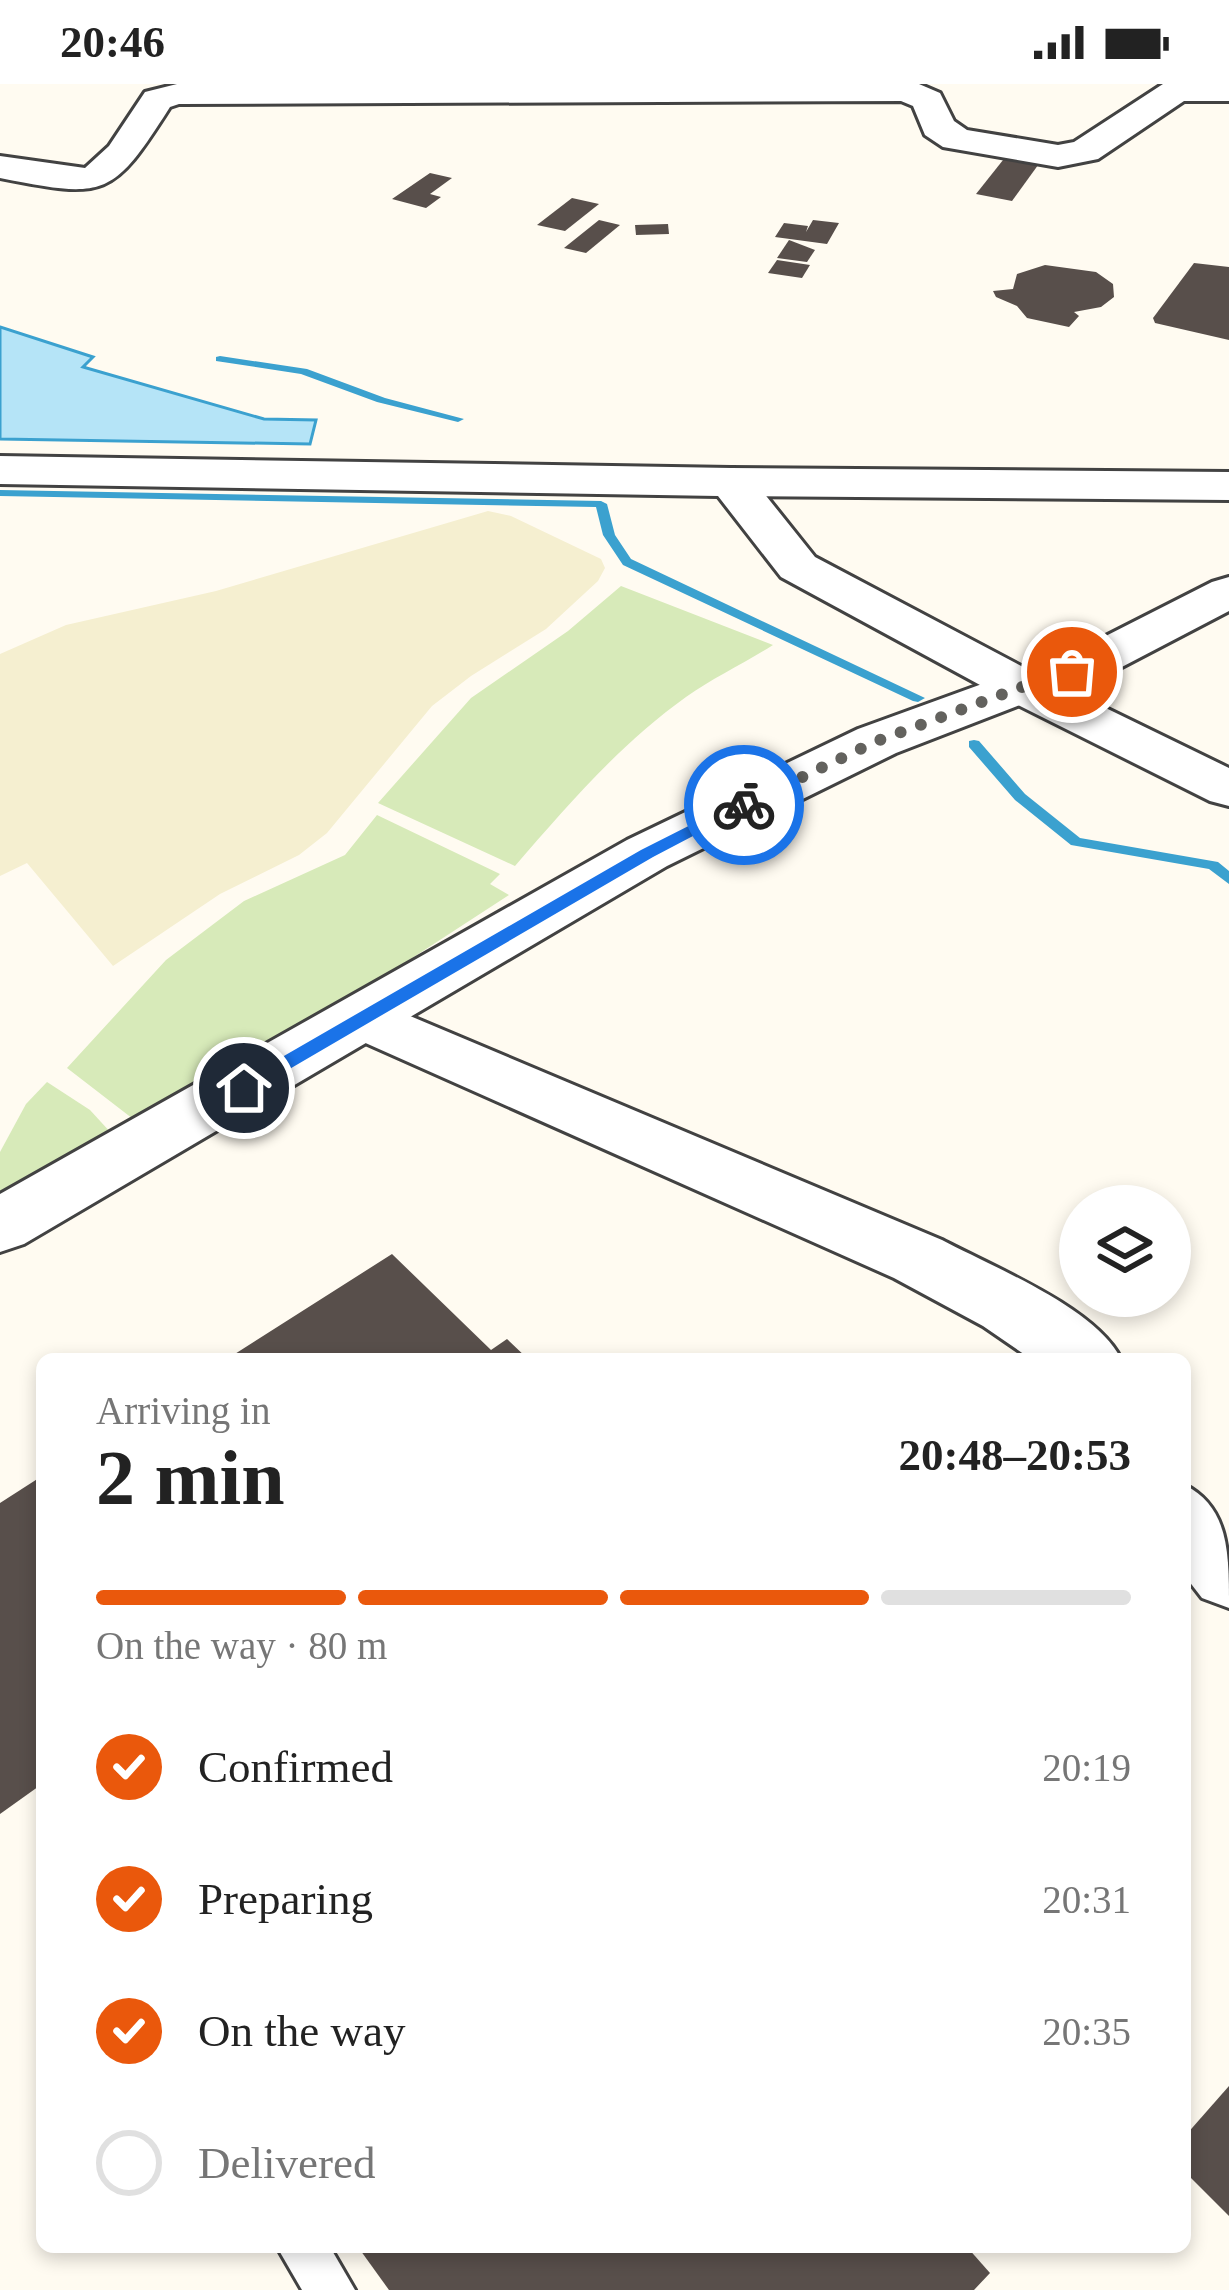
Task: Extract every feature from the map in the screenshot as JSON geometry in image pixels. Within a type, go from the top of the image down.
[{"type":"street","points":[[0,167],[85,183],[107,176],[157,99],[178,94],[906,91],[928,100],[938,127],[956,139],[1058,156],[1085,151],[1176,91],[1229,91]]},
{"type":"street","points":[[0,470],[1229,486]]},
{"type":"street","points":[[731,482],[798,568],[1027,690],[1229,789]]},
{"type":"street","points":[[0,1226],[647,854],[877,741],[1027,690],[1229,592]]},
{"type":"street","points":[[365,1018],[918,1259],[1008,1307],[1077,1353]]},
{"type":"street","points":[[1191,1526],[1229,1574]]},
{"type":"lane","points":[[305,2253],[331,2290]]},
{"type":"shaded area","points":[[488,511],[511,516],[601,559],[605,568],[598,581],[546,629],[432,706],[327,833],[299,855],[220,894],[113,966],[27,863],[0,876],[0,654],[66,625],[216,591]]},
{"type":"green space","points":[[621,586],[773,645],[662,715],[617,755],[515,866],[378,803],[471,698],[568,631]]},
{"type":"green space","points":[[377,815],[500,874],[490,884],[509,895],[363,990],[137,1122],[67,1068],[166,960],[244,901],[345,855]]},
{"type":"green space","points":[[47,1082],[90,1110],[112,1134],[0,1204],[0,1152],[26,1104]]},
{"type":"water","points":[[0,327],[93,357],[83,367],[264,419],[316,420],[310,444],[0,439]]},
{"type":"building","points":[[1007,155],[1041,161],[1012,201],[976,194]]},
{"type":"building","points":[[430,173],[452,178],[430,194],[441,197],[426,208],[392,199]]},
{"type":"building","points":[[572,198],[599,204],[565,231],[537,225]]},
{"type":"building","points":[[599,220],[620,225],[586,253],[564,248]]},
{"type":"building","points":[[813,220],[839,223],[827,244],[775,237],[784,223],[808,226],[806,232]]},
{"type":"building","points":[[668,224],[669,234],[636,235],[635,225]]},
{"type":"building","points":[[789,240],[815,250],[807,262],[777,258]]},
{"type":"building","points":[[777,260],[810,265],[802,278],[768,273]]},
{"type":"building","points":[[1194,263],[1229,267],[1229,340],[1155,323],[1153,318]]},
{"type":"building","points":[[1045,265],[1096,272],[1113,284],[1114,297],[1101,307],[1074,312],[1079,316],[1069,327],[1027,318],[1017,306],[996,297],[993,291],[1013,289],[1017,274]]},
{"type":"building","points":[[392,1254],[491,1350],[507,1339],[522,1353],[236,1353]]},
{"type":"building","points":[[36,1480],[36,1788],[0,1814],[0,1503]]},
{"type":"building","points":[[1229,2086],[1229,2216],[1191,2178],[1191,2129]]},
{"type":"building","points":[[362,2253],[972,2253],[990,2273],[974,2290],[389,2290]]},
{"type":"waterway","points":[[220,359],[303,371],[381,400],[458,419]]},
{"type":"waterway","points":[[0,493],[601,504],[609,535],[627,562],[918,698]]},
{"type":"waterway","points":[[974,744],[1020,797],[1076,842],[1213,865],[1229,879]]},
{"type":"way so far","points":[[744,805],[955,709],[1022,687],[1033,693],[1072,672]]},
{"type":"route","points":[[244,1088],[647,854],[744,805]]}]
